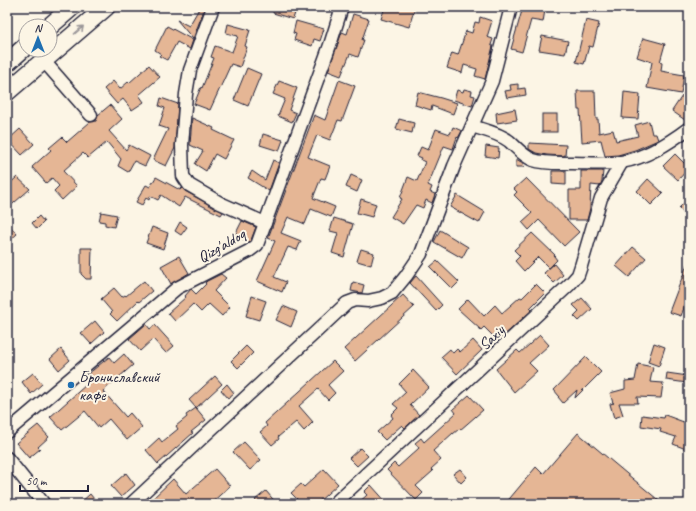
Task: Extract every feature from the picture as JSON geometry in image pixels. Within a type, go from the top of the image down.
[{"type":"highway","points":[[58,19],[72,7]]},
{"type":"highway","points":[[58,47],[106,7]]},
{"type":"highway","points":[[7,62],[18,53]]},
{"type":"highway","points":[[7,92],[45,58]]},
{"type":"street","points":[[213,7],[189,76],[182,145],[183,176],[189,185],[220,203],[265,223]]},
{"type":"street","name":"Qizg'aldoq","points":[[7,432],[177,288],[249,251],[257,245],[330,45],[342,7]]},
{"type":"street","points":[[131,504],[347,303],[355,300],[368,301],[382,298],[392,293],[406,276],[421,254],[454,166],[492,81],[511,7]]},
{"type":"street","points":[[43,60],[91,115]]},
{"type":"street","points":[[472,126],[508,140],[531,159],[546,162],[601,164],[622,162],[637,158],[659,148],[689,128]]},
{"type":"street","name":"Saxiy","points":[[334,504],[578,275],[582,266],[601,198],[622,162]]},
{"type":"street","points":[[7,458],[44,504]]},
{"type":"building","points":[[200,7],[205,7],[193,39],[177,20],[189,26]]},
{"type":"building","points":[[274,7],[297,7],[293,19],[273,13]]},
{"type":"building","points":[[385,7],[415,7],[409,27],[381,19]]},
{"type":"building","points":[[523,7],[545,10],[543,22],[531,20],[522,52],[511,49]]},
{"type":"building","points":[[353,14],[369,19],[358,57],[350,54],[341,76],[328,71],[342,32],[347,34]]},
{"type":"building","points":[[480,17],[492,21],[487,37],[493,39],[491,45],[493,46],[485,79],[475,76],[477,69],[464,65],[462,73],[447,68],[452,53],[458,55],[466,31],[472,33],[475,22],[479,23]]},
{"type":"building","points":[[586,20],[599,23],[593,47],[589,46],[584,64],[576,62]]},
{"type":"building","points":[[296,21],[324,29],[320,41],[314,39],[312,46],[294,40],[296,34],[293,33]]},
{"type":"building","points":[[228,24],[250,30],[245,46],[247,47],[240,67],[231,64],[210,110],[194,104],[214,58],[211,57],[215,46],[232,52],[238,36],[226,33]]},
{"type":"building","points":[[167,26],[193,40],[190,49],[177,42],[167,60],[159,56],[161,54],[155,50]]},
{"type":"building","points":[[542,36],[568,41],[565,54],[539,50]]},
{"type":"building","points":[[643,38],[665,44],[660,62],[662,63],[661,71],[684,75],[681,94],[647,88],[652,62],[637,57]]},
{"type":"building","points":[[149,65],[160,77],[139,95],[144,102],[132,110],[123,99],[117,104],[104,89],[113,81],[120,89]]},
{"type":"building","points":[[247,68],[261,74],[248,106],[234,100]]},
{"type":"building","points":[[339,80],[355,86],[342,121],[338,120],[330,140],[317,135],[308,157],[330,166],[325,179],[321,178],[313,198],[335,207],[331,217],[311,209],[305,224],[288,217],[281,233],[301,241],[297,250],[288,247],[274,277],[286,282],[282,292],[257,281],[275,241],[268,238],[314,115],[325,120]]},
{"type":"building","points":[[279,81],[297,88],[289,110],[296,113],[292,122],[278,116],[285,99],[273,94]]},
{"type":"building","points":[[518,84],[518,89],[525,88],[526,95],[507,98],[505,91],[511,90],[510,85]]},
{"type":"building","points":[[464,89],[472,91],[471,95],[475,96],[472,106],[454,100],[457,90],[463,92]]},
{"type":"building","points":[[577,91],[595,91],[596,119],[598,119],[599,133],[613,130],[616,141],[638,136],[635,125],[649,121],[652,134],[656,134],[658,140],[635,150],[618,155],[605,156],[601,140],[582,142]]},
{"type":"building","points":[[418,92],[457,103],[453,114],[432,106],[431,110],[415,105]]},
{"type":"building","points":[[624,92],[640,94],[638,119],[622,118]]},
{"type":"building","points":[[682,96],[689,101],[689,114],[685,120],[672,111]]},
{"type":"building","points":[[161,98],[178,104],[175,148],[166,166],[153,160],[168,129],[159,126],[165,108],[159,106]]},
{"type":"building","points":[[110,105],[122,119],[109,131],[126,150],[129,145],[150,156],[145,166],[134,161],[128,172],[118,166],[121,159],[107,142],[88,158],[83,153],[63,171],[77,186],[62,200],[54,191],[59,186],[52,178],[46,183],[32,167],[51,150],[49,148],[62,137],[67,142],[90,122],[96,121],[98,115]]},
{"type":"building","points":[[515,109],[517,120],[497,123],[496,113]]},
{"type":"building","points":[[542,114],[557,114],[557,132],[542,132]]},
{"type":"building","points":[[192,118],[214,128],[213,130],[234,140],[224,159],[215,154],[206,171],[195,164],[203,151],[190,145]]},
{"type":"building","points":[[399,119],[414,123],[412,133],[396,129]]},
{"type":"building","points":[[453,127],[462,131],[458,138],[457,137],[453,149],[444,146],[428,185],[432,187],[430,192],[435,194],[432,203],[426,200],[423,208],[416,205],[403,224],[391,217],[402,199],[400,198],[408,177],[417,181],[425,162],[421,160],[422,158],[417,156],[421,147],[428,150],[436,129],[450,134]]},
{"type":"building","points":[[20,129],[34,144],[22,155],[8,140]]},
{"type":"building","points":[[263,134],[283,140],[279,151],[260,145]]},
{"type":"building","points":[[529,143],[566,145],[565,156],[536,153],[529,149]]},
{"type":"building","points":[[486,146],[499,148],[498,158],[485,156]]},
{"type":"building","points":[[675,154],[689,168],[678,180],[663,166]]},
{"type":"building","points":[[516,159],[523,163],[524,167],[516,167]]},
{"type":"building","points":[[273,160],[279,163],[269,191],[248,178],[252,171],[265,180]]},
{"type":"building","points":[[552,171],[566,171],[566,185],[552,184]]},
{"type":"building","points":[[581,171],[603,171],[602,181],[600,186],[591,185],[590,208],[587,220],[569,220],[569,190],[581,190]]},
{"type":"building","points":[[351,175],[362,180],[357,192],[346,187]]},
{"type":"building","points":[[17,177],[30,189],[7,209],[7,186]]},
{"type":"building","points":[[156,177],[180,190],[182,188],[223,212],[221,215],[185,197],[179,207],[161,195],[158,200],[150,196],[149,200],[146,198],[142,205],[136,202],[146,185],[150,187]]},
{"type":"building","points":[[526,178],[579,232],[564,246],[539,220],[529,230],[522,222],[532,213],[514,195],[517,192],[514,189]]},
{"type":"building","points":[[648,179],[663,193],[651,205],[637,191]]},
{"type":"building","points":[[457,195],[485,212],[479,223],[450,207]]},
{"type":"building","points":[[689,198],[689,219],[679,208]]},
{"type":"building","points":[[361,199],[376,204],[372,217],[357,213]]},
{"type":"building","points":[[101,212],[117,215],[114,227],[105,225],[105,222],[99,221]]},
{"type":"building","points":[[39,216],[44,222],[37,229],[32,223]]},
{"type":"building","points":[[334,218],[353,224],[344,257],[332,253],[338,233],[330,231]]},
{"type":"building","points":[[242,221],[256,227],[249,242],[235,235]]},
{"type":"building","points":[[180,222],[187,227],[181,235],[175,231]]},
{"type":"building","points":[[7,223],[17,234],[7,243]]},
{"type":"building","points":[[152,227],[168,233],[163,249],[146,243]]},
{"type":"building","points":[[440,230],[468,247],[462,258],[434,242]]},
{"type":"building","points":[[532,233],[555,255],[554,256],[557,260],[549,268],[538,257],[524,271],[515,261],[520,256],[514,250]]},
{"type":"building","points":[[633,247],[646,258],[629,277],[616,266]]},
{"type":"building","points":[[81,248],[92,248],[91,279],[86,279],[81,274]]},
{"type":"building","points":[[361,249],[374,253],[371,265],[357,261]]},
{"type":"building","points":[[179,256],[189,273],[171,284],[161,266]]},
{"type":"building","points":[[437,261],[459,282],[452,289],[430,267]]},
{"type":"building","points":[[688,262],[689,294],[681,316],[669,312]]},
{"type":"building","points":[[554,264],[563,275],[554,283],[544,273]]},
{"type":"building","points":[[221,274],[226,278],[214,291],[230,307],[222,316],[209,304],[201,312],[193,304],[175,321],[168,313],[186,297],[185,296],[191,289],[196,294],[207,281]]},
{"type":"building","points":[[416,276],[442,305],[436,311],[410,283]]},
{"type":"building","points":[[144,281],[152,291],[139,302],[138,301],[117,321],[110,314],[112,312],[101,299],[114,288],[122,297],[125,295],[126,296]]},
{"type":"building","points":[[353,282],[364,285],[362,293],[351,291]]},
{"type":"building","points":[[536,284],[545,293],[530,308],[532,310],[498,341],[484,327],[481,330],[458,309],[468,299],[484,316],[495,305],[502,313],[520,297],[522,298]]},
{"type":"building","points":[[403,295],[414,307],[355,361],[344,349]]},
{"type":"building","points":[[252,296],[266,301],[259,320],[246,316]]},
{"type":"building","points":[[582,298],[592,309],[579,321],[574,316],[579,311],[573,305]]},
{"type":"building","points":[[283,306],[297,312],[291,327],[276,320]]},
{"type":"building","points":[[95,321],[104,332],[91,344],[81,333]]},
{"type":"building","points":[[146,324],[150,329],[155,325],[174,346],[166,353],[153,339],[140,351],[129,339]]},
{"type":"building","points":[[540,335],[549,345],[529,363],[537,371],[514,392],[496,369],[517,350],[520,353]]},
{"type":"building","points":[[473,340],[482,350],[457,374],[441,357],[450,349],[453,353],[457,349],[460,352]]},
{"type":"building","points":[[654,343],[665,347],[659,366],[648,362]]},
{"type":"building","points":[[246,346],[253,353],[238,368],[231,361]]},
{"type":"building","points":[[61,349],[70,360],[59,370],[50,359]]},
{"type":"building","points":[[124,354],[133,365],[103,391],[126,417],[130,413],[142,427],[127,440],[109,419],[99,428],[85,411],[62,430],[50,417],[87,384],[82,379],[109,357],[114,363]]},
{"type":"building","points":[[586,357],[601,372],[575,398],[577,390],[563,403],[554,390]]},
{"type":"building","points":[[333,361],[343,371],[328,385],[335,393],[328,400],[318,389],[299,406],[313,422],[304,431],[296,422],[278,437],[279,439],[272,445],[260,432],[267,426],[265,423]]},
{"type":"building","points":[[638,364],[653,367],[650,382],[663,383],[661,398],[637,397],[638,403],[619,403],[623,415],[614,418],[610,404],[614,403],[610,393],[625,389],[625,381],[635,380]]},
{"type":"building","points":[[413,370],[429,387],[410,405],[419,415],[405,428],[402,425],[385,440],[377,432],[393,418],[391,415],[398,408],[393,404],[406,392],[399,384]]},
{"type":"building","points":[[33,373],[42,384],[31,394],[22,382]]},
{"type":"building","points":[[667,373],[688,376],[687,383],[666,380]]},
{"type":"building","points":[[215,376],[222,384],[196,408],[189,400]]},
{"type":"building","points":[[227,384],[234,393],[228,398],[221,390]]},
{"type":"building","points":[[469,395],[483,410],[460,430],[459,429],[453,433],[433,451],[441,460],[431,469],[433,471],[416,486],[423,493],[416,500],[387,470],[394,463],[398,467],[419,448],[415,443],[421,438],[424,442],[456,413],[453,409]]},
{"type":"building","points":[[196,408],[206,420],[191,432],[193,433],[158,464],[146,450],[159,438],[162,442],[178,429],[176,426],[187,417],[186,415]]},
{"type":"building","points":[[642,415],[664,418],[665,415],[689,424],[689,442],[686,449],[673,444],[676,437],[660,432],[661,429],[641,426]]},
{"type":"building","points":[[38,425],[49,437],[38,447],[40,449],[29,458],[16,443]]},
{"type":"building","points":[[578,433],[663,504],[505,504],[536,467],[543,474]]},
{"type":"building","points":[[244,442],[261,460],[250,470],[233,452]]},
{"type":"building","points":[[360,448],[368,456],[357,466],[349,458]]},
{"type":"building","points":[[215,469],[230,486],[210,504],[154,504],[151,500],[173,479],[186,494]]},
{"type":"building","points":[[324,469],[338,484],[316,504],[292,504],[297,499],[291,493],[301,484],[304,487]]},
{"type":"building","points":[[460,469],[467,477],[461,483],[453,474]]},
{"type":"building","points":[[126,473],[135,485],[121,497],[111,486]]},
{"type":"building","points":[[371,485],[388,504],[357,504],[367,495],[364,492]]},
{"type":"building","points":[[266,491],[277,504],[259,504],[255,500]]},
{"type":"building","points":[[90,494],[98,504],[79,504]]},
{"type":"place","name":"Брониславский кафе","points":[[71,385]]}]
